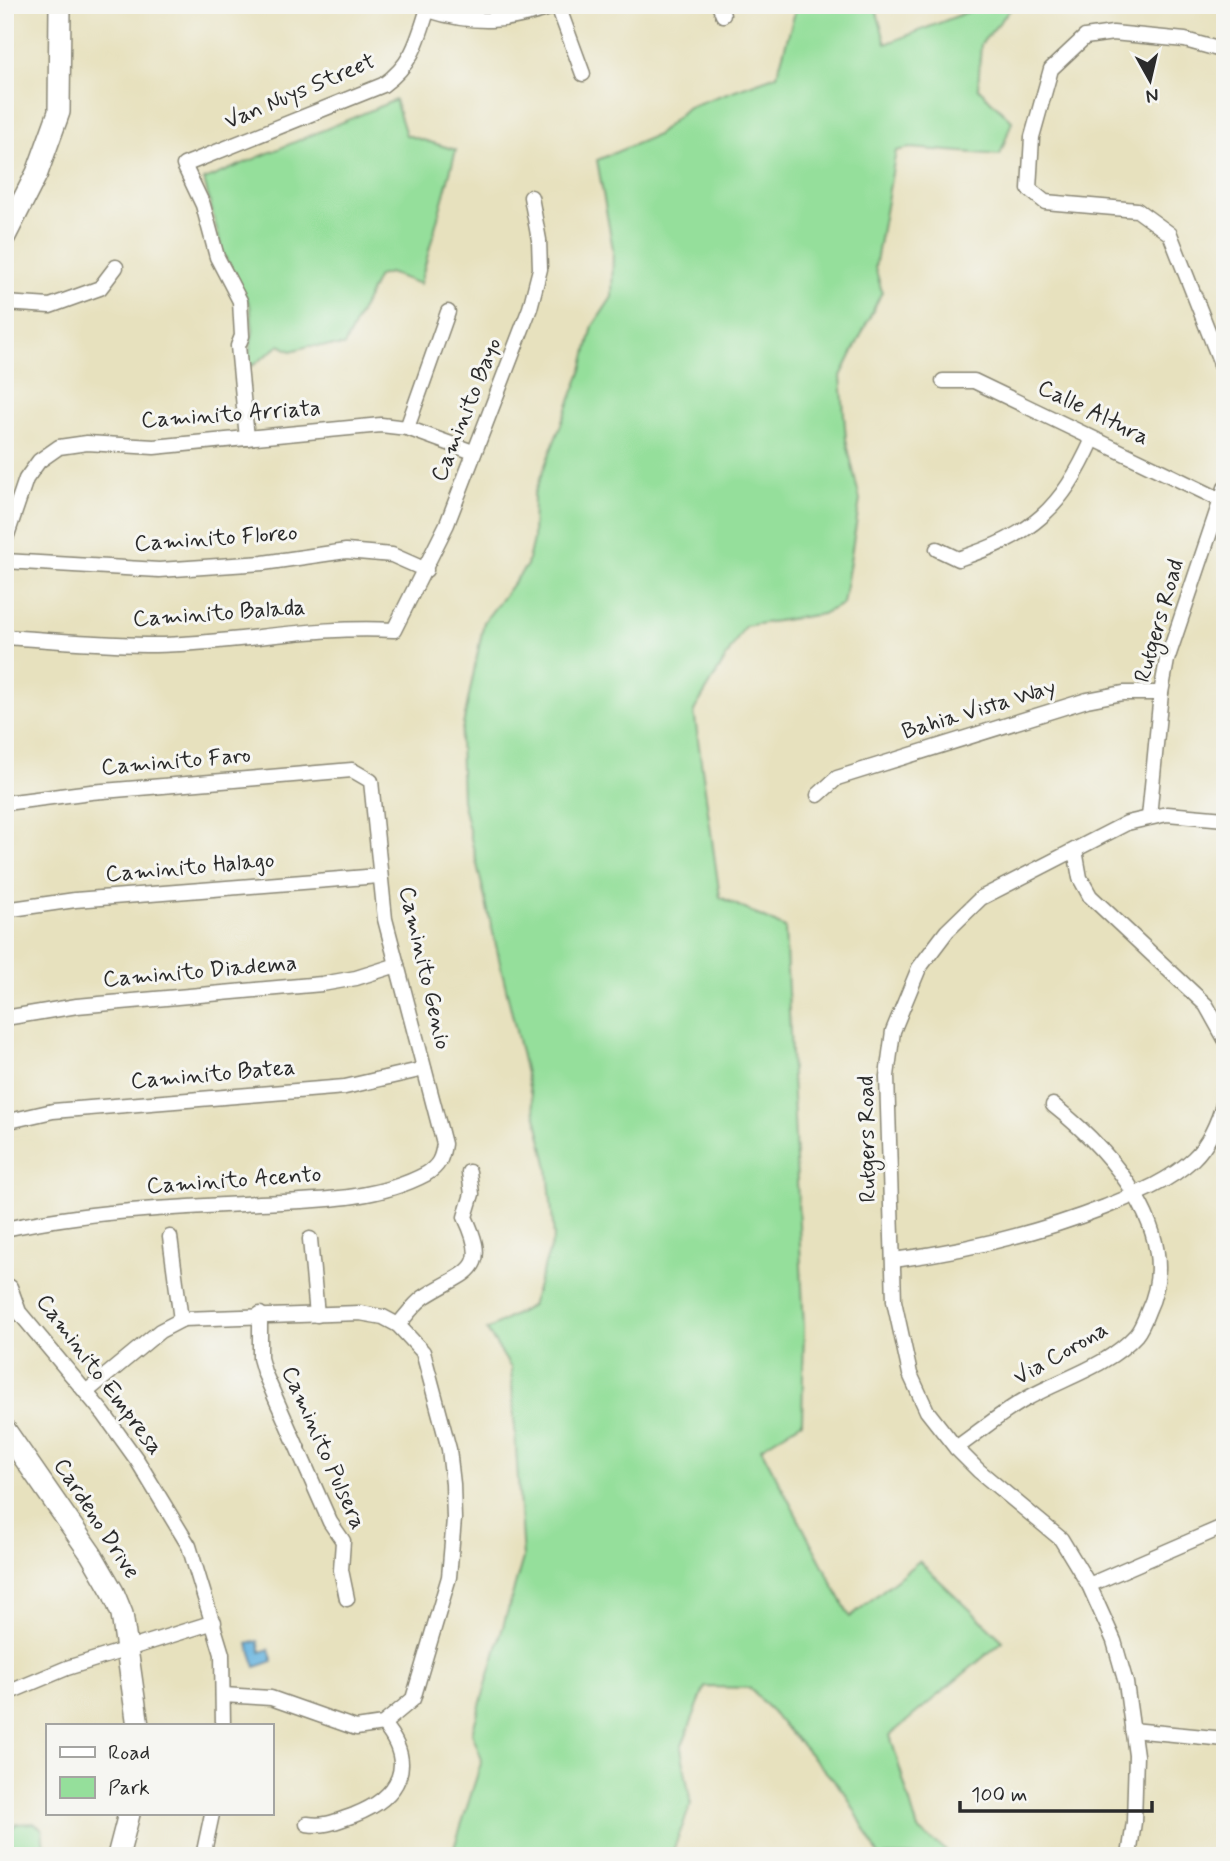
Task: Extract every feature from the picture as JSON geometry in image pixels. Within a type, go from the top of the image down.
[{"type":"street","points":[[5,236],[37,173],[59,112],[60,5]]},
{"type":"street","points":[[559,5],[583,74]]},
{"type":"street","name":"Van Nuys Street","points":[[247,438],[238,345],[242,336],[243,313],[217,257],[203,205],[184,165],[383,85],[400,73],[411,58],[428,8],[483,21],[513,20],[559,5]]},
{"type":"street","points":[[1225,51],[1185,40],[1112,33],[1085,37],[1051,69],[1031,136],[1029,189],[1045,202],[1137,210],[1170,234],[1220,362],[1225,386]]},
{"type":"street","name":"Caminito Bayo","points":[[394,630],[447,524],[473,452],[510,366],[530,308],[540,269],[531,197]]},
{"type":"street","points":[[5,303],[50,306],[100,288],[116,267]]},
{"type":"street","points":[[407,428],[448,312]]},
{"type":"street","name":"Calle Altura","points":[[943,382],[974,381],[1093,439],[1223,494]]},
{"type":"street","name":"Caminito Arriata","points":[[5,541],[26,479],[39,461],[59,447],[87,443],[154,447],[381,425],[407,428],[473,452]]},
{"type":"street","points":[[937,549],[958,559],[1006,541],[1046,514],[1076,478],[1093,439]]},
{"type":"street","name":"Rutgers Road","points":[[1129,1856],[1134,1822],[1136,1755],[1126,1683],[1115,1642],[1089,1585],[1061,1539],[979,1471],[956,1448],[927,1411],[910,1374],[896,1320],[887,1076],[893,1031],[919,968],[947,931],[981,898],[1127,823],[1149,817],[1161,693],[1167,660],[1223,494]]},
{"type":"street","name":"Caminito Floreo","points":[[5,561],[159,570],[263,563],[346,551],[392,555],[426,570]]},
{"type":"street","name":"Caminito Balada","points":[[5,637],[154,645],[270,637],[344,627],[394,630]]},
{"type":"street","name":"Bahia Vista Way","points":[[818,795],[837,778],[1087,700],[1123,693],[1161,693]]},
{"type":"street","name":"Caminito Faro","points":[[5,803],[91,792],[352,771]]},
{"type":"street","name":"Caminito Genio","points":[[352,771],[371,781],[385,919],[444,1144]]},
{"type":"street","points":[[1149,817],[1167,814],[1225,819]]},
{"type":"street","points":[[1075,850],[1080,878],[1090,896],[1206,1005],[1225,1039]]},
{"type":"street","name":"Caminito Halago","points":[[5,909],[75,900],[379,876]]},
{"type":"street","name":"Caminito Diadema","points":[[5,1018],[76,1006],[322,985],[397,965]]},
{"type":"street","name":"Caminito Batea","points":[[5,1122],[53,1111],[345,1087],[424,1069]]},
{"type":"street","points":[[894,1260],[953,1252],[1051,1228],[1133,1196],[1168,1179],[1196,1157],[1219,1122],[1225,1098]]},
{"type":"street","name":"Via Corona","points":[[956,1448],[1025,1399],[1108,1359],[1138,1333],[1157,1293],[1160,1262],[1152,1228],[1121,1173],[1088,1135],[1053,1105]]},
{"type":"street","name":"Caminito Acento","points":[[5,1229],[100,1212],[328,1198],[374,1192],[428,1173],[442,1158],[444,1144]]},
{"type":"street","points":[[398,1325],[422,1298],[459,1279],[476,1259],[478,1244],[465,1217],[472,1194],[469,1172]]},
{"type":"street","points":[[170,1237],[181,1320]]},
{"type":"street","points":[[310,1239],[317,1315]]},
{"type":"street","name":"Caminito Empresa","points":[[10,1287],[19,1312],[138,1460],[188,1546],[222,1654],[223,1724]]},
{"type":"street","points":[[86,1392],[159,1331],[181,1320],[260,1314],[317,1315],[360,1312],[383,1317],[398,1325],[423,1352],[449,1449],[454,1519],[449,1577],[413,1699],[383,1724],[356,1728],[271,1698],[223,1695]]},
{"type":"street","name":"Caminito Pulsera","points":[[260,1314],[260,1358],[264,1372],[330,1521],[343,1541],[341,1570],[346,1599]]},
{"type":"street","name":"Cardeno Drive","points":[[5,1430],[91,1554],[113,1592],[122,1614],[138,1724]]},
{"type":"street","points":[[1089,1585],[1225,1526]]},
{"type":"street","points":[[6,1693],[67,1668],[214,1622]]},
{"type":"street","points":[[307,1824],[324,1826],[373,1808],[394,1788],[400,1774],[402,1756],[395,1738],[383,1724]]},
{"type":"street","points":[[1132,1730],[1225,1739]]},
{"type":"street","points":[[118,1856],[129,1815]]},
{"type":"street","points":[[203,1856],[212,1815]]},
{"type":"green space","points":[[797,5],[875,5],[886,44],[985,5],[1010,5],[1010,10],[981,44],[978,88],[1012,121],[1000,155],[910,148],[896,151],[875,267],[882,292],[841,376],[846,439],[860,500],[843,604],[822,614],[745,626],[694,711],[720,897],[785,928],[804,1329],[802,1422],[761,1448],[850,1617],[919,1561],[1003,1641],[890,1735],[918,1830],[953,1856],[879,1856],[846,1794],[750,1688],[705,1687],[681,1748],[691,1804],[671,1856],[440,1856],[453,1851],[482,1760],[472,1733],[523,1558],[511,1368],[487,1330],[531,1306],[554,1237],[548,1168],[462,800],[460,740],[484,622],[527,565],[533,539],[534,494],[582,370],[593,326],[612,297],[613,249],[597,160],[657,135],[688,107],[777,75]]},
{"type":"green space","points":[[395,100],[406,135],[456,150],[420,284],[389,273],[378,276],[344,346],[309,346],[291,351],[280,345],[252,366],[248,360],[253,331],[250,305],[223,254],[204,180]]},
{"type":"green space","points":[[34,1823],[42,1829],[45,1856],[5,1856],[5,1827],[10,1831],[16,1824]]},
{"type":"water","points":[[258,1641],[261,1652],[269,1649],[273,1661],[256,1667],[248,1644]]}]
